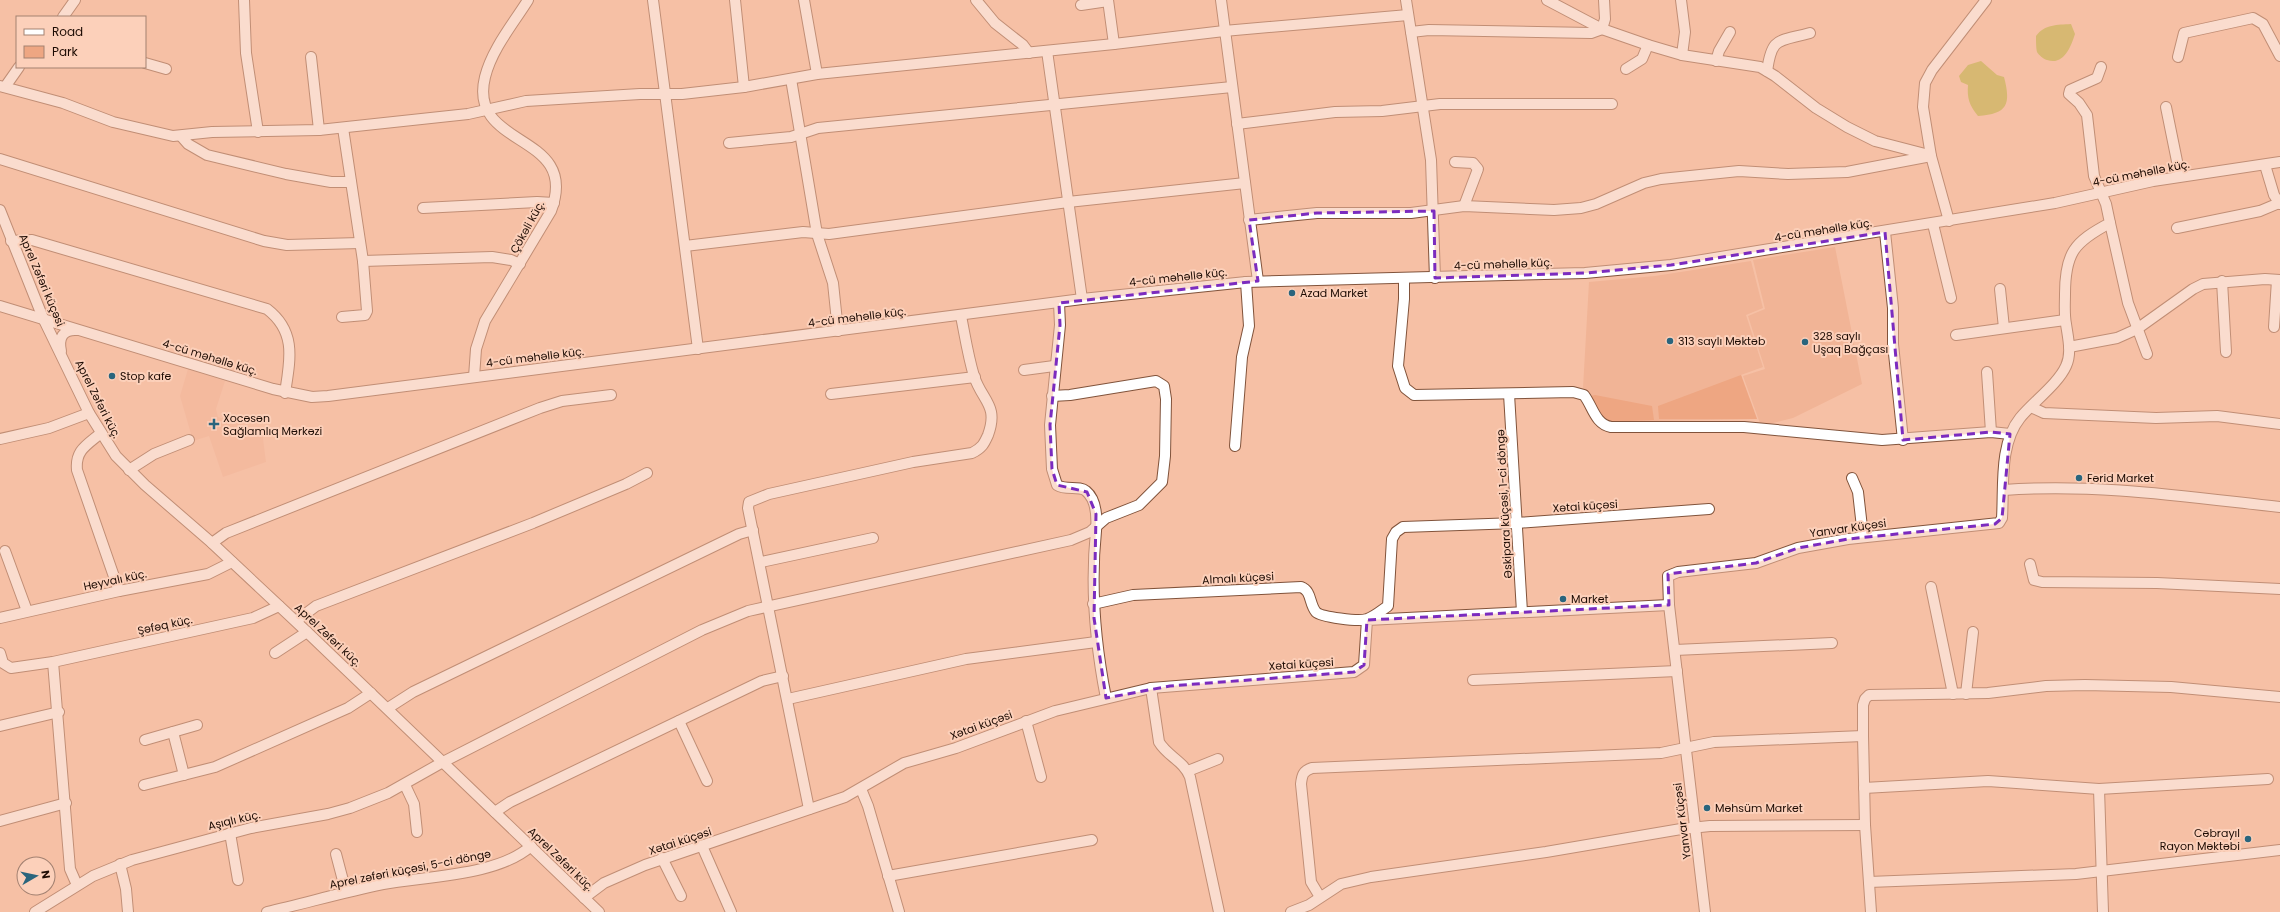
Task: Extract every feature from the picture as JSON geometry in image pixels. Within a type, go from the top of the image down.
[{"type":"street","points":[[64,16],[75,0]]},
{"type":"street","points":[[244,0],[246,53],[258,132]]},
{"type":"street","name":"Çökəli küç.","points":[[474,377],[476,349],[485,320],[520,264],[554,203],[557,180],[549,162],[531,146],[498,125],[488,110],[484,88],[490,64],[528,0]]},
{"type":"street","points":[[652,0],[698,349]]},
{"type":"street","points":[[735,0],[744,87]]},
{"type":"street","points":[[804,0],[817,74]]},
{"type":"street","points":[[1221,0],[1258,281]]},
{"type":"street","points":[[1406,0],[1431,160],[1436,278]]},
{"type":"street","points":[[1547,0],[1602,29],[1648,45],[1682,55],[1751,65],[1767,70],[1816,108],[1847,127],[1881,143],[1931,156]]},
{"type":"street","points":[[1602,29],[1605,19],[1604,0]]},
{"type":"street","points":[[1681,0],[1685,32],[1682,55]]},
{"type":"street","points":[[1949,221],[1931,156],[1923,107],[1925,83],[1932,70],[1986,0]]},
{"type":"street","points":[[978,1],[995,23],[1023,45],[1029,53]]},
{"type":"street","points":[[1081,5],[1108,1],[1114,44]]},
{"type":"street","points":[[18,68],[2,86],[63,103],[112,122],[181,136],[205,132],[258,132],[343,128],[468,114],[539,100],[682,94],[744,87],[817,74],[1029,53],[1224,31],[1408,15]]},
{"type":"street","points":[[2178,57],[2184,33],[2253,18],[2263,24],[2280,56]]},
{"type":"street","points":[[1411,32],[1429,30],[1591,33],[1602,29]]},
{"type":"street","points":[[1716,61],[1719,51],[1730,32]]},
{"type":"street","points":[[1767,70],[1770,50],[1774,44],[1810,33]]},
{"type":"street","points":[[1626,69],[1642,59],[1648,45]]},
{"type":"street","points":[[1047,51],[1082,299]]},
{"type":"street","points":[[311,57],[319,130]]},
{"type":"street","points":[[146,63],[166,69]]},
{"type":"street","points":[[2101,67],[2097,78],[2074,86],[2070,90],[2069,94],[2079,103],[2087,115],[2094,176],[2107,210],[2128,304],[2146,354]]},
{"type":"street","points":[[791,79],[799,134],[817,234],[833,283],[838,331]]},
{"type":"street","points":[[728,143],[777,139],[818,128],[1232,87]]},
{"type":"street","points":[[1237,124],[1335,112],[1382,111],[1423,105],[1612,104]]},
{"type":"street","points":[[2166,107],[2180,176]]},
{"type":"street","points":[[342,317],[360,316],[365,314],[367,311],[363,261],[343,128]]},
{"type":"street","points":[[181,136],[188,144],[207,155],[286,174],[331,182],[351,182]]},
{"type":"street","points":[[1249,220],[1317,213],[1411,214],[1464,206],[1554,210],[1581,208],[1596,204],[1644,183],[1661,179],[1739,171],[1788,174],[1847,172],[1931,156]]},
{"type":"street","points":[[0,159],[264,242],[287,245],[360,243]]},
{"type":"street","points":[[1454,162],[1473,163],[1478,169],[1464,206]]},
{"type":"street","name":"4-cü məhəllə küç.","points":[[0,306],[285,393],[312,397],[328,396],[962,316],[1082,299],[1246,282],[1585,273],[1671,265],[1886,232],[2100,194],[2180,176],[2280,162]]},
{"type":"street","points":[[2178,228],[2260,211],[2279,204],[2265,165]]},
{"type":"street","points":[[685,246],[778,234],[803,232],[829,234],[1068,202],[1245,183]]},
{"type":"street","points":[[423,208],[537,202],[554,203]]},
{"type":"street","name":"Aprel Zəfəri küçəsi","points":[[0,210],[43,318],[63,359]]},
{"type":"street","name":"Yanvar Küçəsi","points":[[1705,912],[1666,581],[1668,576],[1672,573],[1756,563],[1798,548],[1863,536],[1995,524],[2002,518],[2010,434],[2019,419],[2064,371],[2069,356],[2065,320],[2065,276],[2069,258],[2080,243],[2092,233],[2110,223]]},
{"type":"street","points":[[1933,224],[1951,298]]},
{"type":"street","points":[[1886,232],[1894,308],[1893,344],[1903,440]]},
{"type":"street","points":[[11,240],[32,240],[266,309],[276,316],[290,345],[291,355],[285,393]]},
{"type":"street","points":[[363,261],[492,257],[511,260],[520,264]]},
{"type":"street","points":[[1404,278],[1404,299],[1398,366],[1399,374],[1409,393],[1414,395],[1572,392],[1584,395],[1599,421],[1604,426],[1611,427],[1732,426],[1882,440],[1903,440],[1991,432],[2010,434]]},
{"type":"street","points":[[2069,347],[2117,338],[2137,329],[2193,289],[2203,284],[2222,281],[2279,280],[2274,327]]},
{"type":"street","points":[[2222,281],[2226,352]]},
{"type":"street","points":[[1234,446],[1242,357],[1249,326],[1246,282]]},
{"type":"street","points":[[2000,289],[2004,328]]},
{"type":"street","points":[[1059,303],[1060,325],[1054,366],[1050,432],[1054,480],[1063,489],[1082,489],[1087,492],[1095,508],[1097,526],[1093,604],[1096,642],[1106,698]]},
{"type":"street","points":[[809,809],[770,606],[748,508],[749,502],[752,499],[913,462],[972,453],[980,449],[984,445],[992,424],[992,416],[990,406],[975,377],[962,316]]},
{"type":"street","points":[[1956,335],[2065,320]]},
{"type":"street","points":[[63,359],[60,346],[62,335],[72,330],[86,331]]},
{"type":"street","name":"Aprel Zəfəri küç.","points":[[63,359],[89,413],[101,434],[110,448],[129,470],[212,543],[296,621],[598,912]]},
{"type":"street","points":[[1024,370],[1054,366]]},
{"type":"street","points":[[1987,372],[1991,432]]},
{"type":"street","points":[[831,394],[975,377]]},
{"type":"street","name":"Aşıqlı küç.","points":[[35,912],[77,885],[120,864],[230,833],[342,810],[405,785],[443,762],[702,630],[748,611],[1071,540],[1090,532],[1106,518],[1139,505],[1162,482],[1164,474],[1166,406],[1164,386],[1156,381],[1070,395],[1052,396]]},
{"type":"street","name":"Əskipara küçəsi, 1-ci döngə","points":[[1509,394],[1522,612]]},
{"type":"street","points":[[212,543],[226,533],[510,419],[562,401],[611,395]]},
{"type":"street","points":[[2031,407],[2044,413],[2156,418],[2217,416],[2280,424]]},
{"type":"street","points":[[0,439],[49,428],[89,413]]},
{"type":"street","points":[[101,434],[78,454],[76,460],[77,470],[119,591]]},
{"type":"street","points":[[129,470],[154,454],[188,440]]},
{"type":"street","points":[[296,621],[316,606],[533,523],[626,484],[647,473]]},
{"type":"street","points":[[1852,478],[1858,492],[1863,536]]},
{"type":"street","points":[[2004,490],[2046,487],[2102,488],[2280,508]]},
{"type":"street","name":"Xətai küçəsi","points":[[584,898],[604,883],[662,858],[702,846],[845,797],[904,763],[956,748],[1026,721],[1106,698],[1151,688],[1354,672],[1360,670],[1364,665],[1367,620],[1388,606],[1392,539],[1396,532],[1403,527],[1517,523],[1709,509]]},
{"type":"street","points":[[388,708],[420,688],[739,534],[753,530]]},
{"type":"street","points":[[760,562],[873,538]]},
{"type":"street","points":[[5,551],[27,611]]},
{"type":"street","name":"Heyvalı küç.","points":[[0,618],[119,591],[208,574],[232,562]]},
{"type":"street","points":[[2030,564],[2034,580],[2042,582],[2157,582],[2280,589]]},
{"type":"street","name":"Almalı küçəsi","points":[[1093,604],[1133,595],[1301,587],[1306,588],[1312,606],[1317,614],[1323,617],[1367,620]]},
{"type":"street","points":[[1931,588],[1953,694]]},
{"type":"street","points":[[1367,620],[1669,605]]},
{"type":"street","name":"Şəfəq küç.","points":[[0,653],[3,663],[11,668],[53,662],[253,618],[279,606]]},
{"type":"street","points":[[276,653],[307,632]]},
{"type":"street","points":[[1966,694],[1973,632]]},
{"type":"street","points":[[788,699],[966,659],[1096,642]]},
{"type":"street","points":[[1675,650],[1832,643]]},
{"type":"street","points":[[53,662],[59,712],[70,869],[77,885]]},
{"type":"street","points":[[1473,680],[1677,671]]},
{"type":"street","points":[[495,812],[510,802],[762,681],[783,676]]},
{"type":"street","points":[[1872,912],[1865,825],[1863,736],[1863,705],[1865,699],[1869,695],[1966,694],[2085,685],[2171,687],[2280,697]]},
{"type":"street","points":[[1151,688],[1159,742],[1162,747],[1183,764],[1188,771],[1219,912]]},
{"type":"street","points":[[144,785],[222,764],[348,708],[371,693]]},
{"type":"street","points":[[0,726],[59,712]]},
{"type":"street","points":[[679,721],[707,781]]},
{"type":"street","points":[[1026,721],[1041,777]]},
{"type":"street","points":[[145,740],[198,725]]},
{"type":"street","points":[[173,732],[184,775]]},
{"type":"street","points":[[1320,898],[1311,882],[1301,784],[1302,775],[1306,770],[1312,768],[1661,753],[1714,742],[1863,736]]},
{"type":"street","points":[[1188,771],[1218,759]]},
{"type":"street","points":[[1864,788],[1988,781],[2099,789],[2268,779]]},
{"type":"street","points":[[405,785],[414,804],[417,832]]},
{"type":"street","points":[[861,789],[899,912]]},
{"type":"street","points":[[2099,789],[2103,912]]},
{"type":"street","points":[[0,821],[66,803]]},
{"type":"street","points":[[1292,912],[1320,898],[1341,884],[1371,877],[1546,852],[1695,827],[1865,825]]},
{"type":"street","points":[[230,833],[238,880]]},
{"type":"street","points":[[888,876],[1092,840]]},
{"type":"street","name":"Aprel zəfəri küçəsi, 5-ci döngə","points":[[268,912],[346,892],[417,878],[488,867],[512,859],[531,846]]},
{"type":"street","points":[[702,846],[730,912]]},
{"type":"street","points":[[1869,882],[2101,872],[2280,850]]},
{"type":"street","points":[[336,854],[346,892]]},
{"type":"street","points":[[662,858],[681,896]]},
{"type":"street","points":[[120,864],[126,889],[128,912]]},
{"type":"highlighted area","points":[[1434,211],[1435,278],[1585,273],[1671,265],[1885,232],[1903,440],[1991,432],[2010,434],[2002,518],[1995,524],[1848,539],[1798,548],[1756,563],[1668,574],[1669,605],[1367,620],[1364,665],[1354,672],[1170,686],[1106,698],[1094,618],[1096,514],[1087,492],[1057,485],[1052,469],[1050,425],[1060,325],[1059,303],[1258,281],[1249,220],[1317,213]]},
{"type":"shaded area","points":[[2071,24],[2075,34],[2066,54],[2062,58],[2053,61],[2040,56],[2037,52],[2036,36],[2047,27]]},
{"type":"shaded area","points":[[1981,61],[1997,75],[2004,77],[2007,101],[2005,106],[1996,113],[1978,116],[1969,101],[1968,85],[1961,82],[1959,76],[1968,65]]},
{"type":"shaded area","name":"328 saylı Uşaq Bağçası","points":[[1835,247],[1862,384],[1793,418],[1761,426],[1743,376],[1765,369],[1748,316],[1765,309],[1753,260]]},
{"type":"shaded area","name":"313 saylı Məktəb","points":[[1751,261],[1763,308],[1746,315],[1763,367],[1741,375],[1757,419],[1605,422],[1591,396],[1583,388],[1589,282],[1655,276]]},
{"type":"shaded area","name":"Xocəsən Sağlamlıq Mərkəzi","points":[[188,369],[225,381],[216,409],[218,417],[262,431],[266,462],[223,477],[209,436],[193,441],[180,396]]},
{"type":"green space","points":[[1741,375],[1757,419],[1659,419],[1658,406]]},
{"type":"green space","points":[[1595,395],[1652,406],[1654,420],[1605,422],[1591,396]]},
{"type":"place","name":"Azad Market","points":[[1292,293]]},
{"type":"place","name":"313 saylı Məktəb","points":[[1670,341]]},
{"type":"place","name":"328 saylı Uşaq Bağçası","points":[[1805,342]]},
{"type":"place","name":"Stop kafe","points":[[112,376]]},
{"type":"place","name":"Xocəsən Sağlamlıq Mərkəzi","points":[[214,424]]},
{"type":"place","name":"Fərid Market","points":[[2079,478]]},
{"type":"place","name":"Market","points":[[1563,599]]},
{"type":"place","name":"Məhsüm Market","points":[[1707,808]]},
{"type":"place","name":"Cəbrayıl Rayon Məktəbi","points":[[2248,839]]}]
